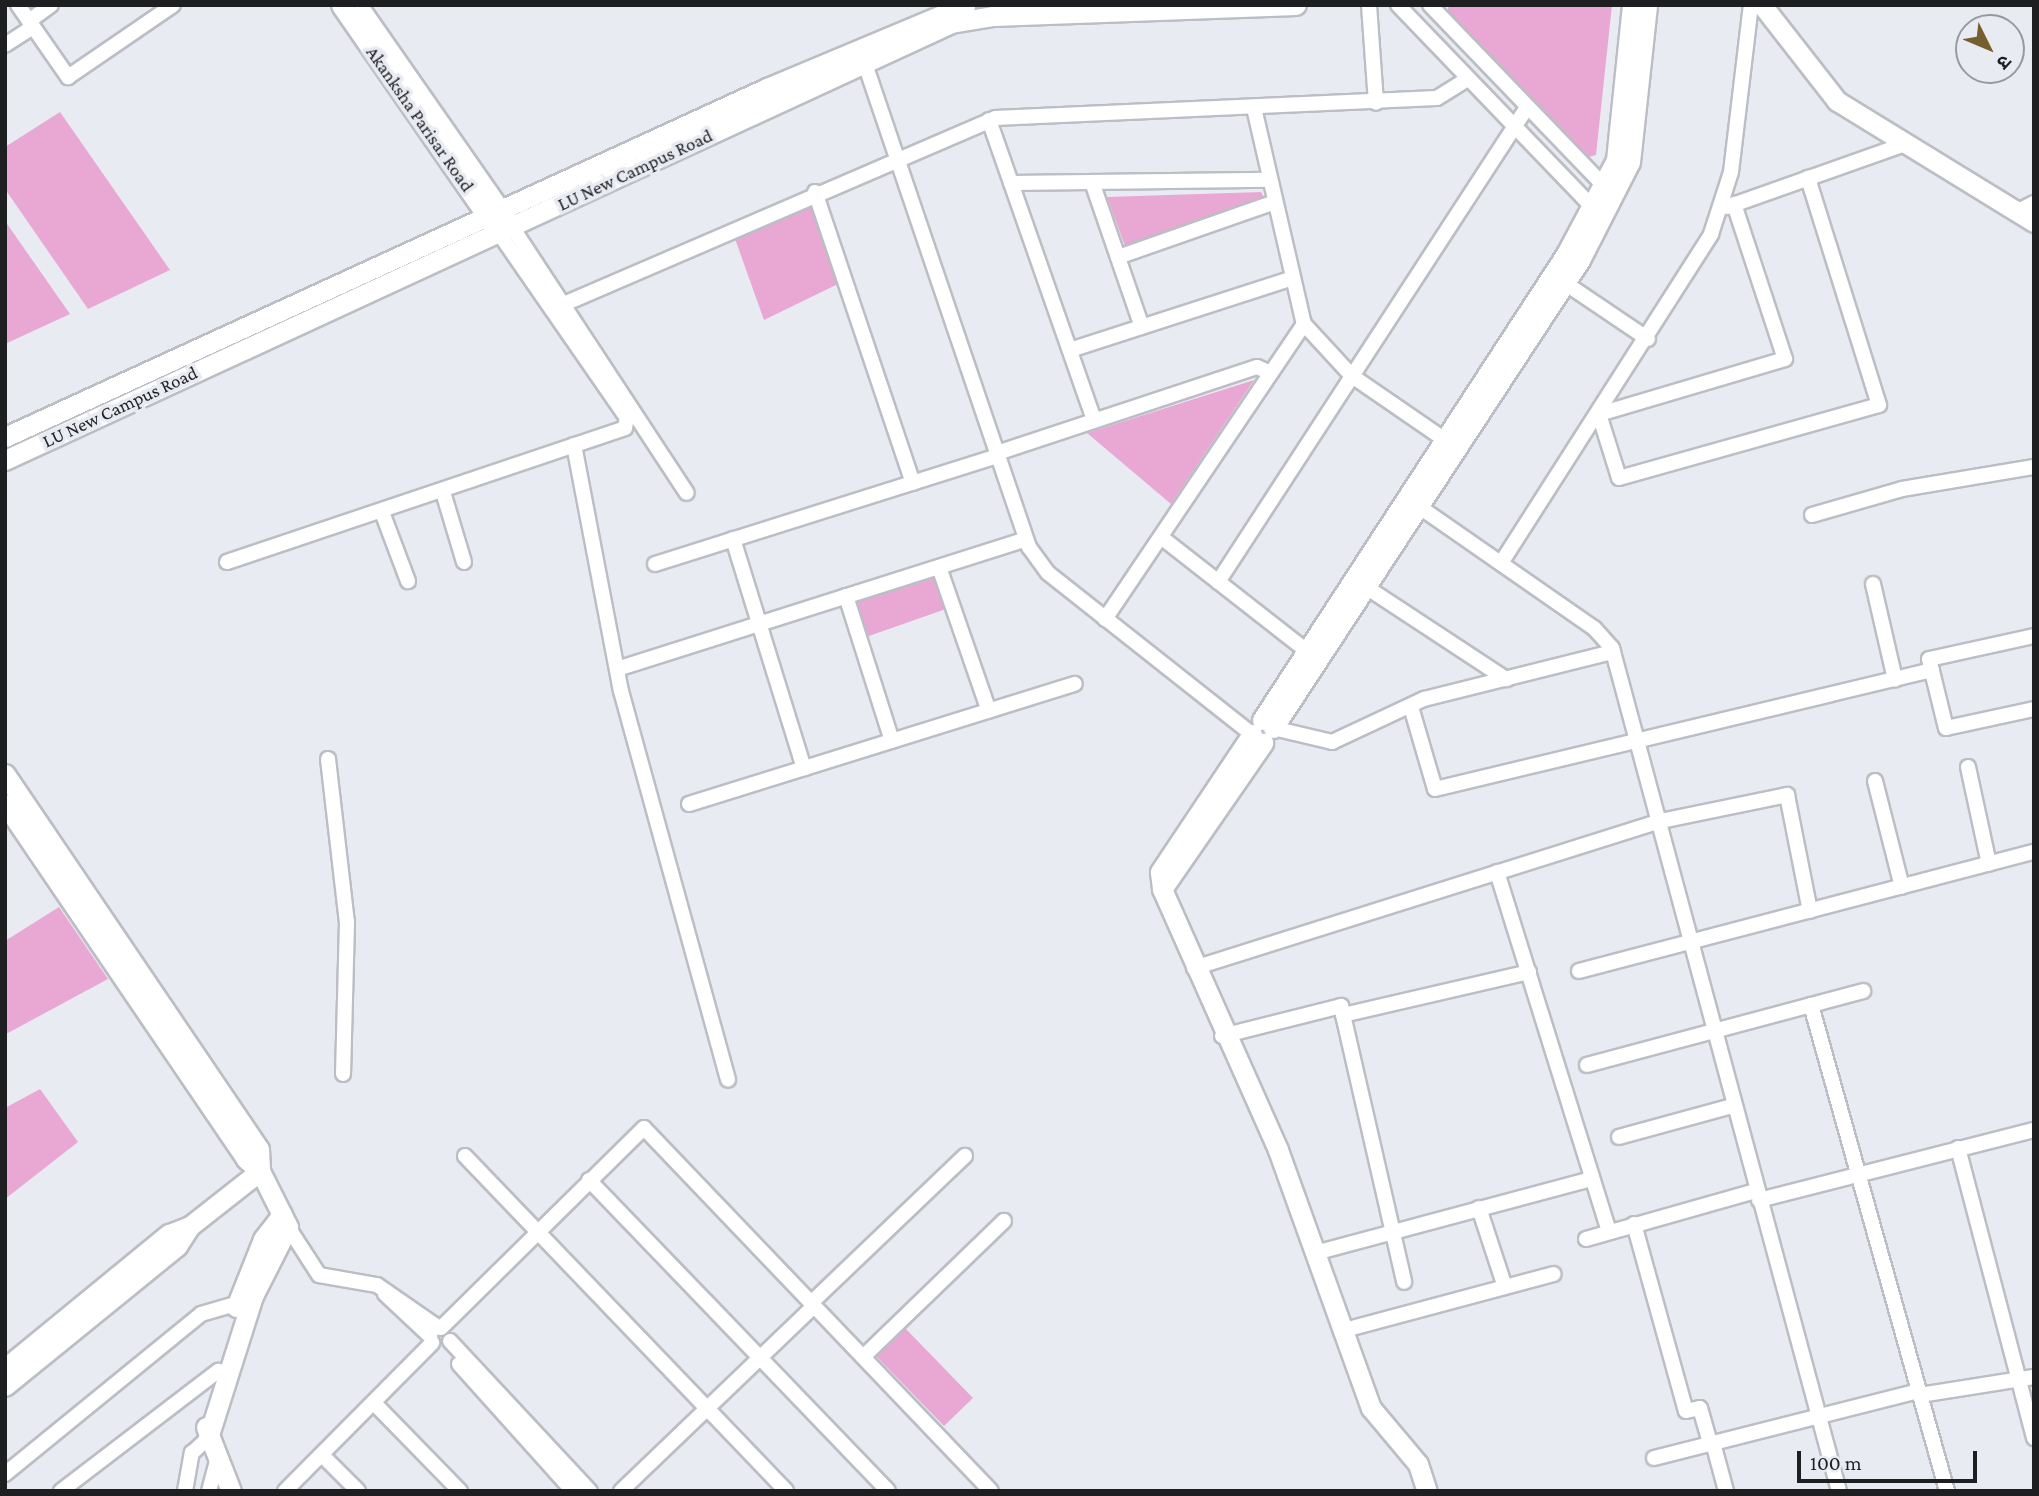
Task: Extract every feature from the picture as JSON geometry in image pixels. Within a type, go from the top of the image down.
[{"type":"street","points":[[18,5],[68,77],[173,5]]},
{"type":"street","points":[[5,45],[51,5]]},
{"type":"street","name":"Akanksha Parisar Road","points":[[341,5],[494,213]]},
{"type":"street","name":"Akanksha Parisar Road","points":[[357,5],[505,230]]},
{"type":"street","name":"LU New Campus Road","points":[[5,460],[505,230],[965,5]]},
{"type":"street","name":"LU New Campus Road","points":[[5,437],[494,213],[862,54],[951,23],[1147,8],[1296,5]]},
{"type":"street","points":[[1369,5],[1376,103]]},
{"type":"street","points":[[1398,5],[1466,80],[1597,211]]},
{"type":"street","points":[[1430,5],[1526,109],[1608,190]]},
{"type":"street","points":[[1608,190],[1616,160],[1632,5]]},
{"type":"street","points":[[1427,1491],[1418,1464],[1371,1408],[1341,1331],[1278,1150],[1222,1036],[1162,889],[1262,731],[1307,651],[1565,283],[1608,190],[1630,162],[1647,5]]},
{"type":"street","points":[[1501,564],[1689,275],[1719,209],[1731,172],[1751,5]]},
{"type":"street","points":[[1762,5],[1822,78],[1954,165],[2029,210]]},
{"type":"street","points":[[1774,5],[1837,101],[1908,143],[1954,165]]},
{"type":"street","points":[[862,54],[1026,539],[1048,573],[1105,619],[1262,731],[1332,742],[1410,706],[1613,652]]},
{"type":"street","points":[[564,304],[896,156],[989,120],[1437,98],[1466,80]]},
{"type":"street","points":[[1254,108],[1304,324],[1352,376],[1445,440]]},
{"type":"street","points":[[1218,582],[1511,126],[1526,109]]},
{"type":"street","points":[[989,120],[1094,420]]},
{"type":"street","points":[[1719,209],[1908,143]]},
{"type":"street","points":[[1599,414],[1619,478],[1879,405],[1808,178]]},
{"type":"street","points":[[1011,183],[1270,180]]},
{"type":"street","points":[[1092,182],[1142,327]]},
{"type":"street","points":[[815,192],[913,483]]},
{"type":"street","points":[[1118,257],[1275,202]]},
{"type":"street","points":[[1599,414],[1785,359],[1734,204]]},
{"type":"street","points":[[1262,731],[1366,587],[1445,440],[1597,211]]},
{"type":"street","points":[[505,230],[564,304],[687,493]]},
{"type":"street","points":[[228,562],[443,492],[625,428],[627,418],[505,230]]},
{"type":"street","points":[[1070,350],[1293,278]]},
{"type":"street","points":[[1565,283],[1648,339]]},
{"type":"street","points":[[1105,619],[1304,324]]},
{"type":"street","points":[[655,564],[913,483],[1257,367],[1271,373]]},
{"type":"street","points":[[574,445],[617,669],[728,1080]]},
{"type":"street","points":[[1812,515],[1902,489],[2034,467]]},
{"type":"street","points":[[443,492],[464,562]]},
{"type":"street","points":[[1413,502],[1594,628],[1613,652],[1686,943],[1839,1491]]},
{"type":"street","points":[[382,512],[408,581]]},
{"type":"street","points":[[1161,537],[1307,651]]},
{"type":"street","points":[[733,539],[804,768]]},
{"type":"street","points":[[617,669],[1026,539]]},
{"type":"street","points":[[939,567],[989,710]]},
{"type":"street","points":[[1873,584],[1895,679]]},
{"type":"street","points":[[1366,587],[1506,679]]},
{"type":"street","points":[[846,596],[892,741]]},
{"type":"street","points":[[2034,636],[1929,659],[1946,728],[2034,709]]},
{"type":"street","points":[[1410,706],[1435,789],[1932,670]]},
{"type":"street","points":[[689,804],[1075,684]]},
{"type":"street","points":[[328,760],[348,922],[343,1074]]},
{"type":"street","points":[[1968,767],[1989,864]]},
{"type":"street","points":[[5,774],[52,859],[246,1159],[260,1171],[285,1221],[319,1275],[377,1285],[439,1337],[590,1491]]},
{"type":"street","points":[[1875,781],[1902,887]]},
{"type":"street","points":[[1194,968],[1656,822],[1787,794],[1810,911]]},
{"type":"street","points":[[5,804],[52,859]]},
{"type":"street","points":[[1579,971],[2034,852]]},
{"type":"street","points":[[1497,872],[1609,1231]]},
{"type":"street","points":[[1343,1015],[1529,972]]},
{"type":"street","points":[[1587,1065],[1863,991]]},
{"type":"street","points":[[1811,1005],[1947,1491]]},
{"type":"street","points":[[1222,1036],[1341,1006],[1404,1282]]},
{"type":"street","points":[[1619,1138],[1732,1106]]},
{"type":"street","points":[[285,1491],[375,1404],[537,1231],[644,1128],[990,1491]]},
{"type":"street","points":[[1586,1239],[1634,1224],[1857,1174],[2034,1130]]},
{"type":"street","points":[[1958,1148],[2034,1438]]},
{"type":"street","points":[[465,1156],[786,1491]]},
{"type":"street","points":[[621,1491],[965,1156]]},
{"type":"street","points":[[5,1368],[169,1234],[190,1226],[260,1171]]},
{"type":"street","points":[[1315,1254],[1391,1230],[1592,1179]]},
{"type":"street","points":[[589,1180],[888,1491]]},
{"type":"street","points":[[1479,1208],[1505,1287]]},
{"type":"street","points":[[185,1491],[192,1453],[208,1438],[263,1239],[285,1221]]},
{"type":"street","points":[[863,1357],[1004,1221]]},
{"type":"street","points":[[1634,1224],[1686,1411],[1700,1408],[1726,1491]]},
{"type":"street","points":[[5,1386],[177,1246],[190,1226]]},
{"type":"street","points":[[1341,1331],[1553,1275]]},
{"type":"street","points":[[231,1491],[208,1438],[218,1371],[245,1300]]},
{"type":"street","points":[[5,1474],[201,1314],[245,1300]]},
{"type":"street","points":[[439,1337],[573,1491]]},
{"type":"street","points":[[61,1491],[218,1371]]},
{"type":"street","points":[[1654,1458],[1818,1414],[1920,1393],[2034,1377]]},
{"type":"street","points":[[375,1404],[460,1491]]},
{"type":"street","points":[[322,1455],[358,1491]]},
{"type":"street","points":[[209,1491],[218,1458]]},
{"type":"shaded area","points":[[1449,5],[1612,5],[1596,155],[1581,159],[1446,16]]},
{"type":"shaded area","points":[[60,112],[170,270],[88,309],[5,189],[5,147]]},
{"type":"shaded area","points":[[1261,192],[1264,197],[1125,246],[1107,197]]},
{"type":"shaded area","points":[[810,200],[838,284],[764,320],[734,236]]},
{"type":"shaded area","points":[[5,221],[70,314],[5,344]]},
{"type":"shaded area","points":[[1254,380],[1171,504],[1087,433]]},
{"type":"shaded area","points":[[935,578],[946,609],[866,637],[856,602]]},
{"type":"shaded area","points":[[59,907],[108,979],[6,1034],[5,941]]},
{"type":"shaded area","points":[[40,1089],[78,1142],[5,1199],[5,1108]]},
{"type":"shaded area","points":[[905,1328],[973,1398],[944,1426],[876,1356]]}]
